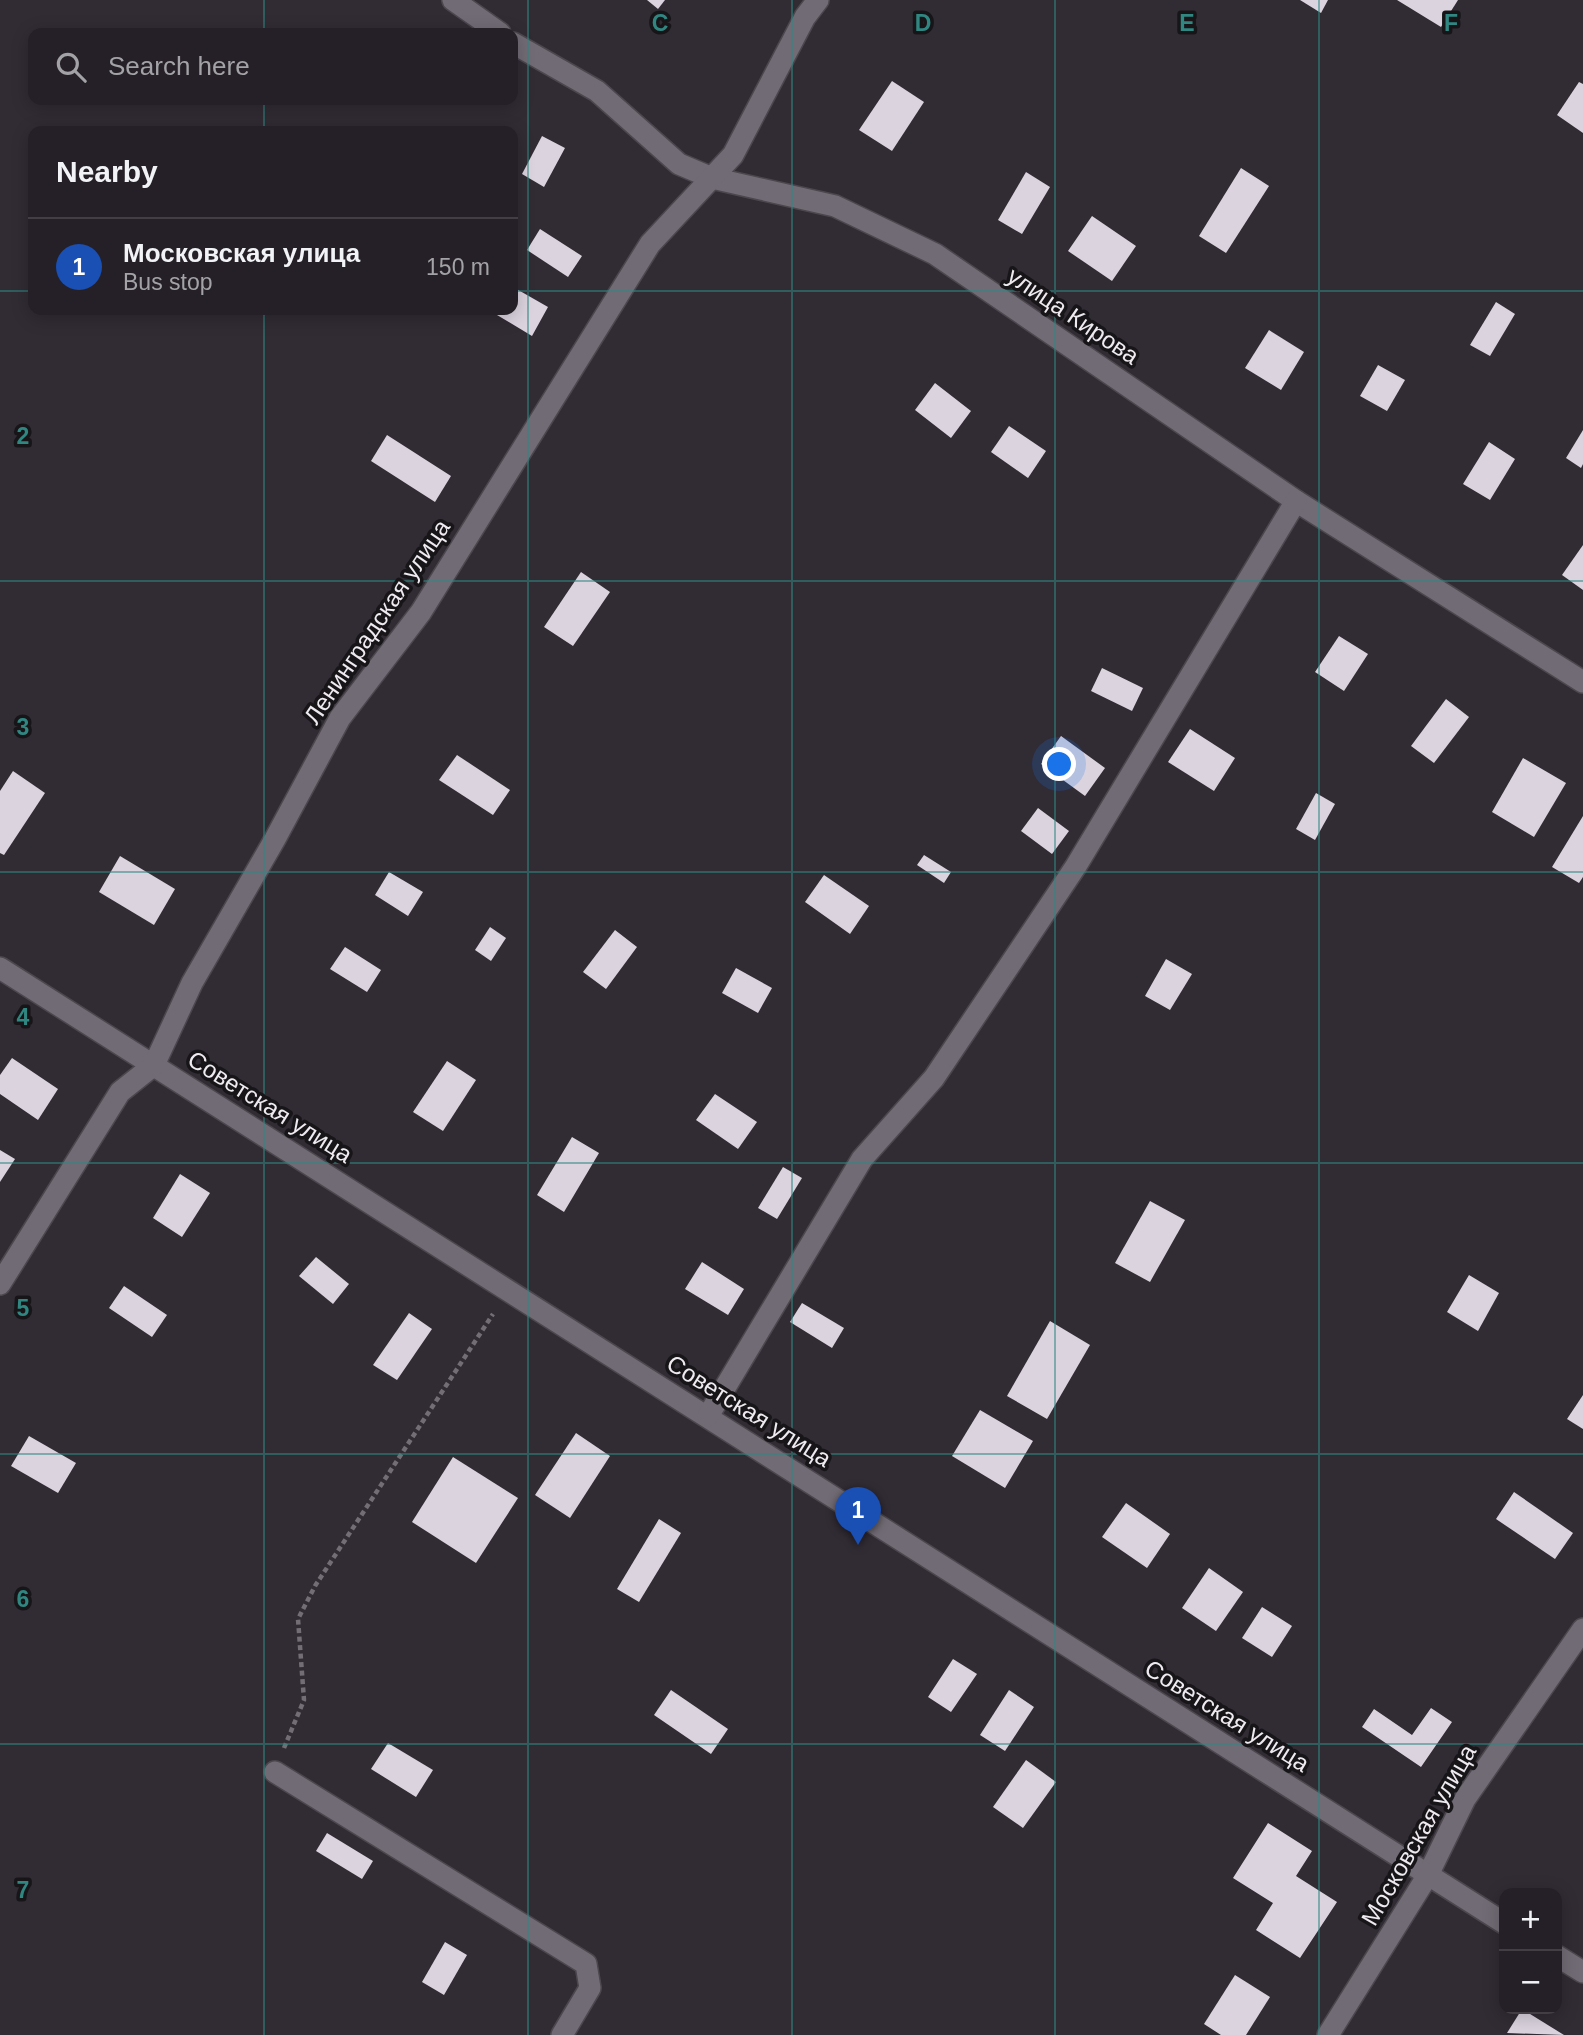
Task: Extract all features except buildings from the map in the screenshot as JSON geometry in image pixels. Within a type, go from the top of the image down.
[{"type":"street","points":[[453,0],[493,28]]},
{"type":"street","name":"Ленинградская улица","points":[[0,1284],[120,1092],[155,1065],[192,984],[340,718],[421,612],[650,244],[733,155],[805,17],[818,0]]},
{"type":"street","name":"улица Кирова","points":[[518,46],[597,90],[678,164],[712,178],[835,206],[935,254],[1296,501],[1583,682]]},
{"type":"street","points":[[708,1416],[862,1158],[934,1078],[1076,866],[1296,501]]},
{"type":"street","name":"Советская улица","points":[[0,968],[1499,1920]]},
{"type":"street","name":"Московская улица","points":[[1328,2035],[1428,1875],[1465,1799],[1583,1629]]},
{"type":"street","points":[[275,1772],[586,1964],[590,1988],[562,2035]]},
{"type":"street","points":[[1562,1959],[1583,1972]]},
{"type":"path","points":[[275,1772],[304,1700],[298,1619],[315,1586],[509,1290]]},
{"type":"place","name":"Московская улица","points":[[858,1545]]}]
